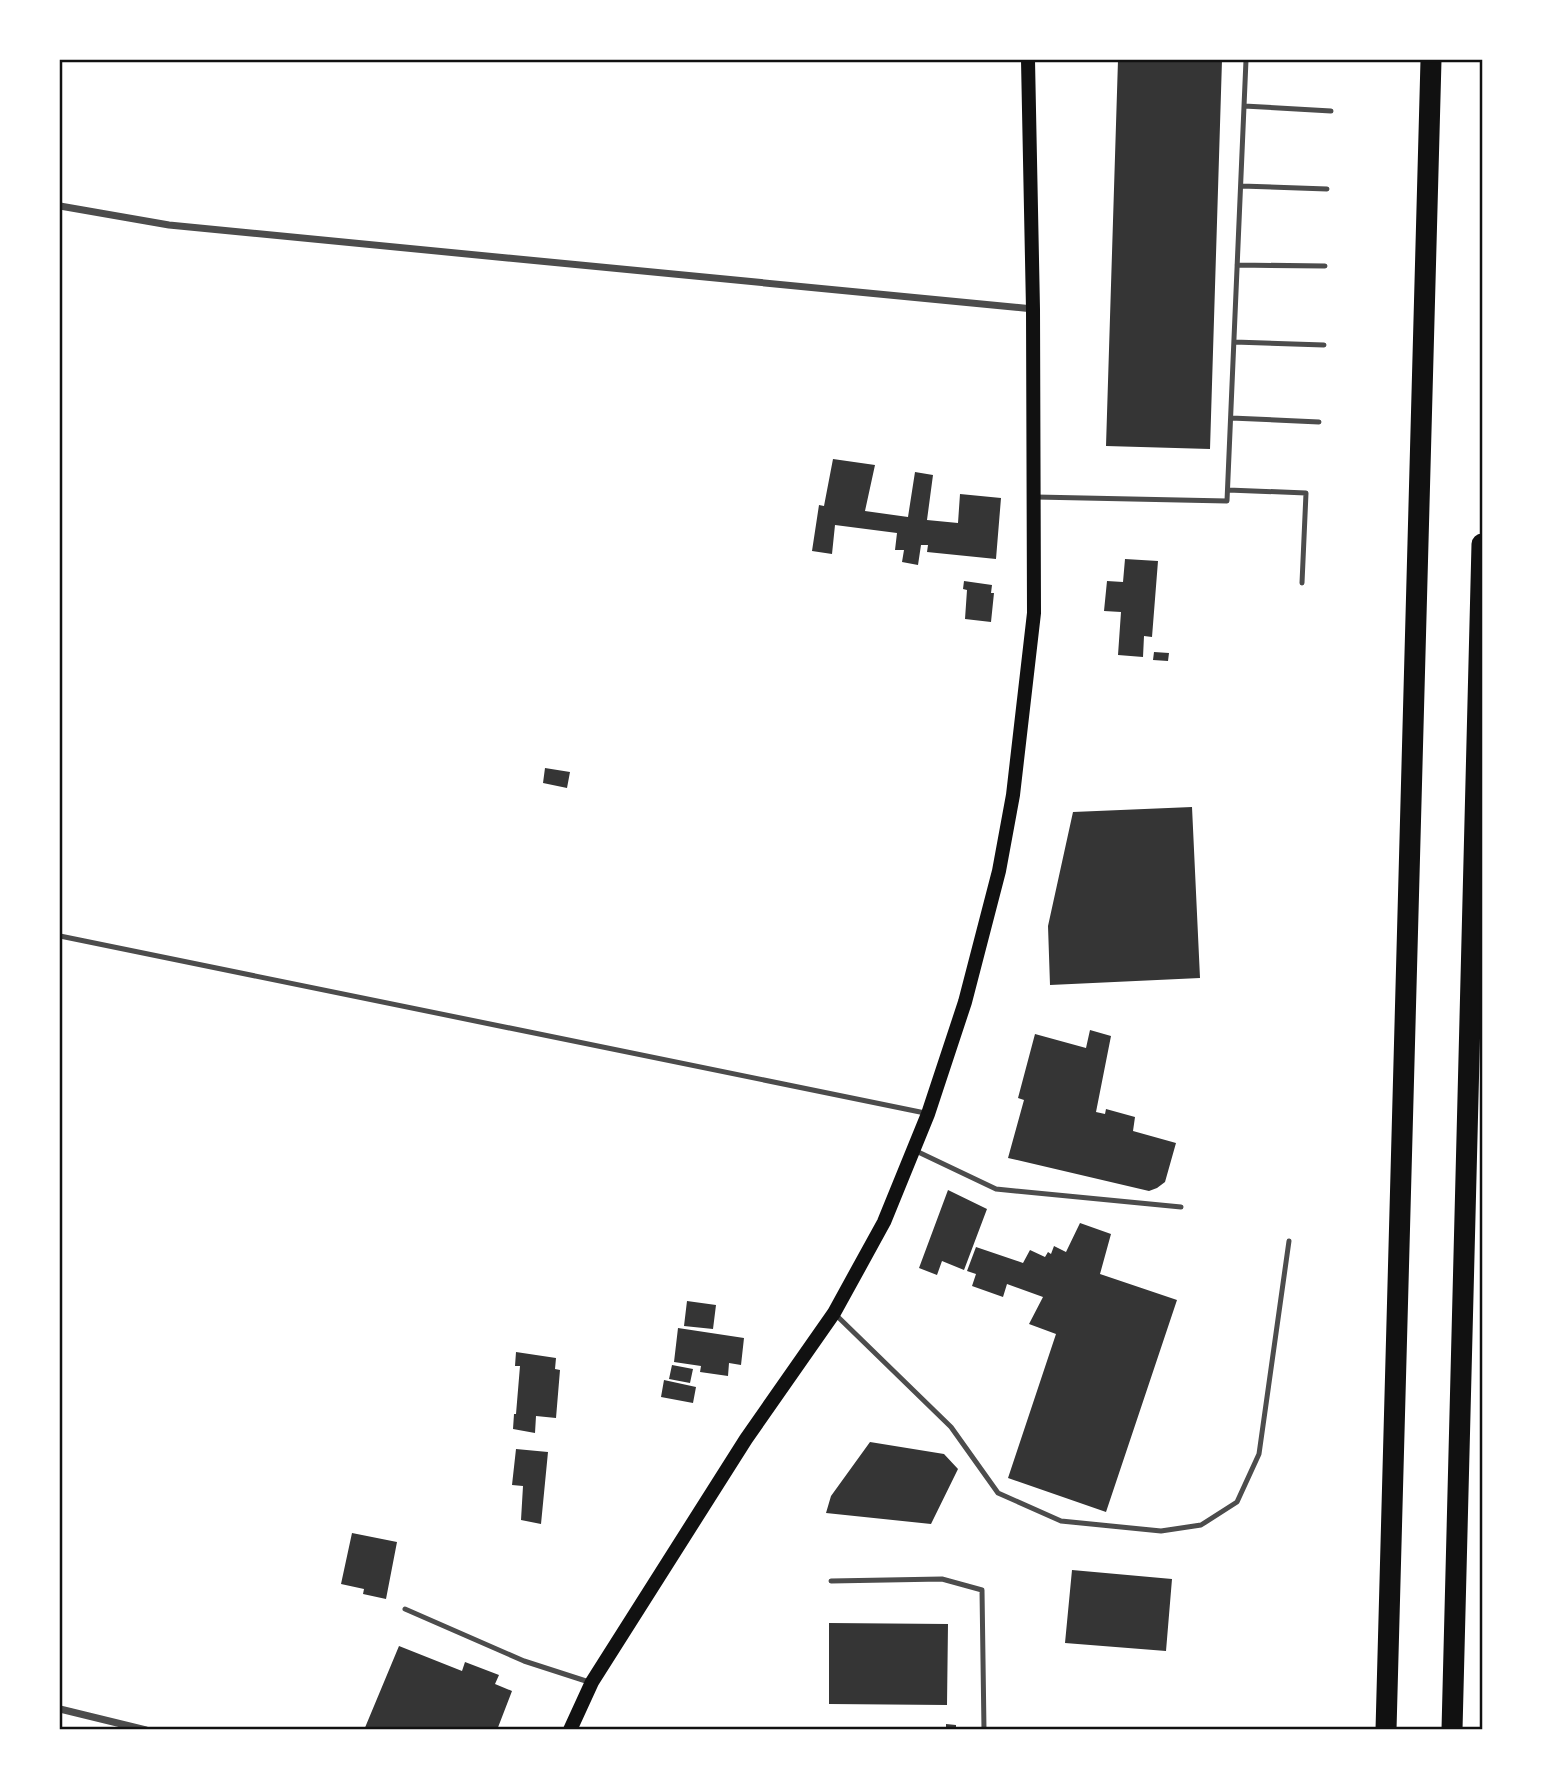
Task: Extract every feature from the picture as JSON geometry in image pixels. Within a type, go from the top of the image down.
[{"type":"highway","points":[[1385,1730],[1432,60]]},
{"type":"highway","points":[[1452,1730],[1482,544]]},
{"type":"main road","points":[[570,1730],[592,1682],[746,1439],[834,1313],[884,1222],[928,1114],[965,1002],[999,871],[1013,795],[1034,613],[1033,309],[1028,60]]},
{"type":"street","points":[[60,206],[169,225],[1033,309]]},
{"type":"street","points":[[60,1709],[146,1730]]},
{"type":"lane","points":[[1034,496],[1227,501],[1246,60]]},
{"type":"lane","points":[[1244,106],[1331,111]]},
{"type":"lane","points":[[1241,186],[1327,188]]},
{"type":"lane","points":[[1237,265],[1325,266]]},
{"type":"lane","points":[[1234,342],[1324,345]]},
{"type":"lane","points":[[1231,418],[1318,422]]},
{"type":"lane","points":[[1228,490],[1306,493],[1302,583]]},
{"type":"lane","points":[[60,936],[928,1114]]},
{"type":"lane","points":[[914,1150],[996,1189],[1181,1207]]},
{"type":"lane","points":[[834,1313],[951,1427],[998,1493],[1061,1521],[1161,1531],[1201,1525],[1237,1502],[1259,1454],[1289,1241]]},
{"type":"lane","points":[[831,1581],[942,1579],[982,1590],[984,1730]]},
{"type":"lane","points":[[405,1609],[524,1661],[592,1682]]},
{"type":"building","points":[[1118,60],[1222,60],[1210,449],[1106,446]]},
{"type":"building","points":[[833,459],[875,465],[865,511],[908,517],[915,472],[933,475],[927,520],[958,523],[960,494],[1001,498],[996,559],[927,552],[928,545],[921,545],[918,565],[902,562],[904,550],[895,550],[897,533],[835,525],[832,554],[812,551],[819,505],[824,506]]},
{"type":"building","points":[[1125,559],[1158,561],[1152,637],[1144,636],[1143,657],[1118,655],[1121,612],[1104,611],[1107,581],[1123,582]]},
{"type":"building","points":[[964,581],[992,585],[991,593],[994,593],[991,622],[965,619],[967,590],[963,589]]},
{"type":"building","points":[[1154,652],[1169,653],[1168,661],[1153,660]]},
{"type":"building","points":[[545,768],[570,772],[567,788],[543,783]]},
{"type":"building","points":[[1192,807],[1200,978],[1050,985],[1048,926],[1073,812]]},
{"type":"building","points":[[1090,1030],[1111,1036],[1096,1112],[1105,1114],[1106,1109],[1135,1117],[1133,1131],[1176,1143],[1165,1182],[1157,1188],[1149,1191],[1008,1158],[1024,1100],[1018,1098],[1035,1034],[1086,1048]]},
{"type":"building","points":[[948,1190],[987,1209],[964,1270],[942,1261],[937,1275],[919,1268]]},
{"type":"building","points":[[1080,1223],[1111,1234],[1100,1274],[1177,1300],[1106,1512],[1008,1478],[1056,1334],[1029,1324],[1043,1297],[1007,1284],[1003,1297],[972,1286],[976,1274],[967,1271],[976,1247],[1023,1263],[1030,1250],[1045,1257],[1048,1252],[1051,1254],[1054,1246],[1066,1252]]},
{"type":"building","points":[[687,1301],[716,1305],[713,1329],[684,1326]]},
{"type":"building","points":[[678,1328],[744,1338],[741,1365],[729,1363],[728,1376],[700,1372],[701,1366],[674,1362]]},
{"type":"building","points":[[516,1352],[556,1358],[555,1369],[560,1370],[556,1418],[536,1416],[535,1433],[513,1429],[520,1366],[515,1366]]},
{"type":"building","points":[[672,1365],[693,1369],[690,1383],[669,1379]]},
{"type":"building","points":[[664,1380],[696,1387],[693,1403],[661,1397]]},
{"type":"building","points":[[870,1442],[944,1454],[958,1469],[931,1524],[826,1513],[831,1496]]},
{"type":"building","points":[[516,1449],[548,1452],[541,1524],[521,1520],[523,1486],[512,1485]]},
{"type":"building","points":[[352,1533],[397,1542],[386,1599],[363,1594],[364,1589],[341,1584]]},
{"type":"building","points":[[1072,1570],[1172,1579],[1166,1651],[1065,1643]]},
{"type":"building","points":[[829,1623],[948,1624],[947,1705],[829,1704]]},
{"type":"building","points":[[399,1646],[462,1671],[465,1662],[499,1675],[495,1684],[512,1691],[497,1730],[364,1730]]},
{"type":"building","points":[[946,1724],[956,1725],[956,1730],[946,1730]]}]
